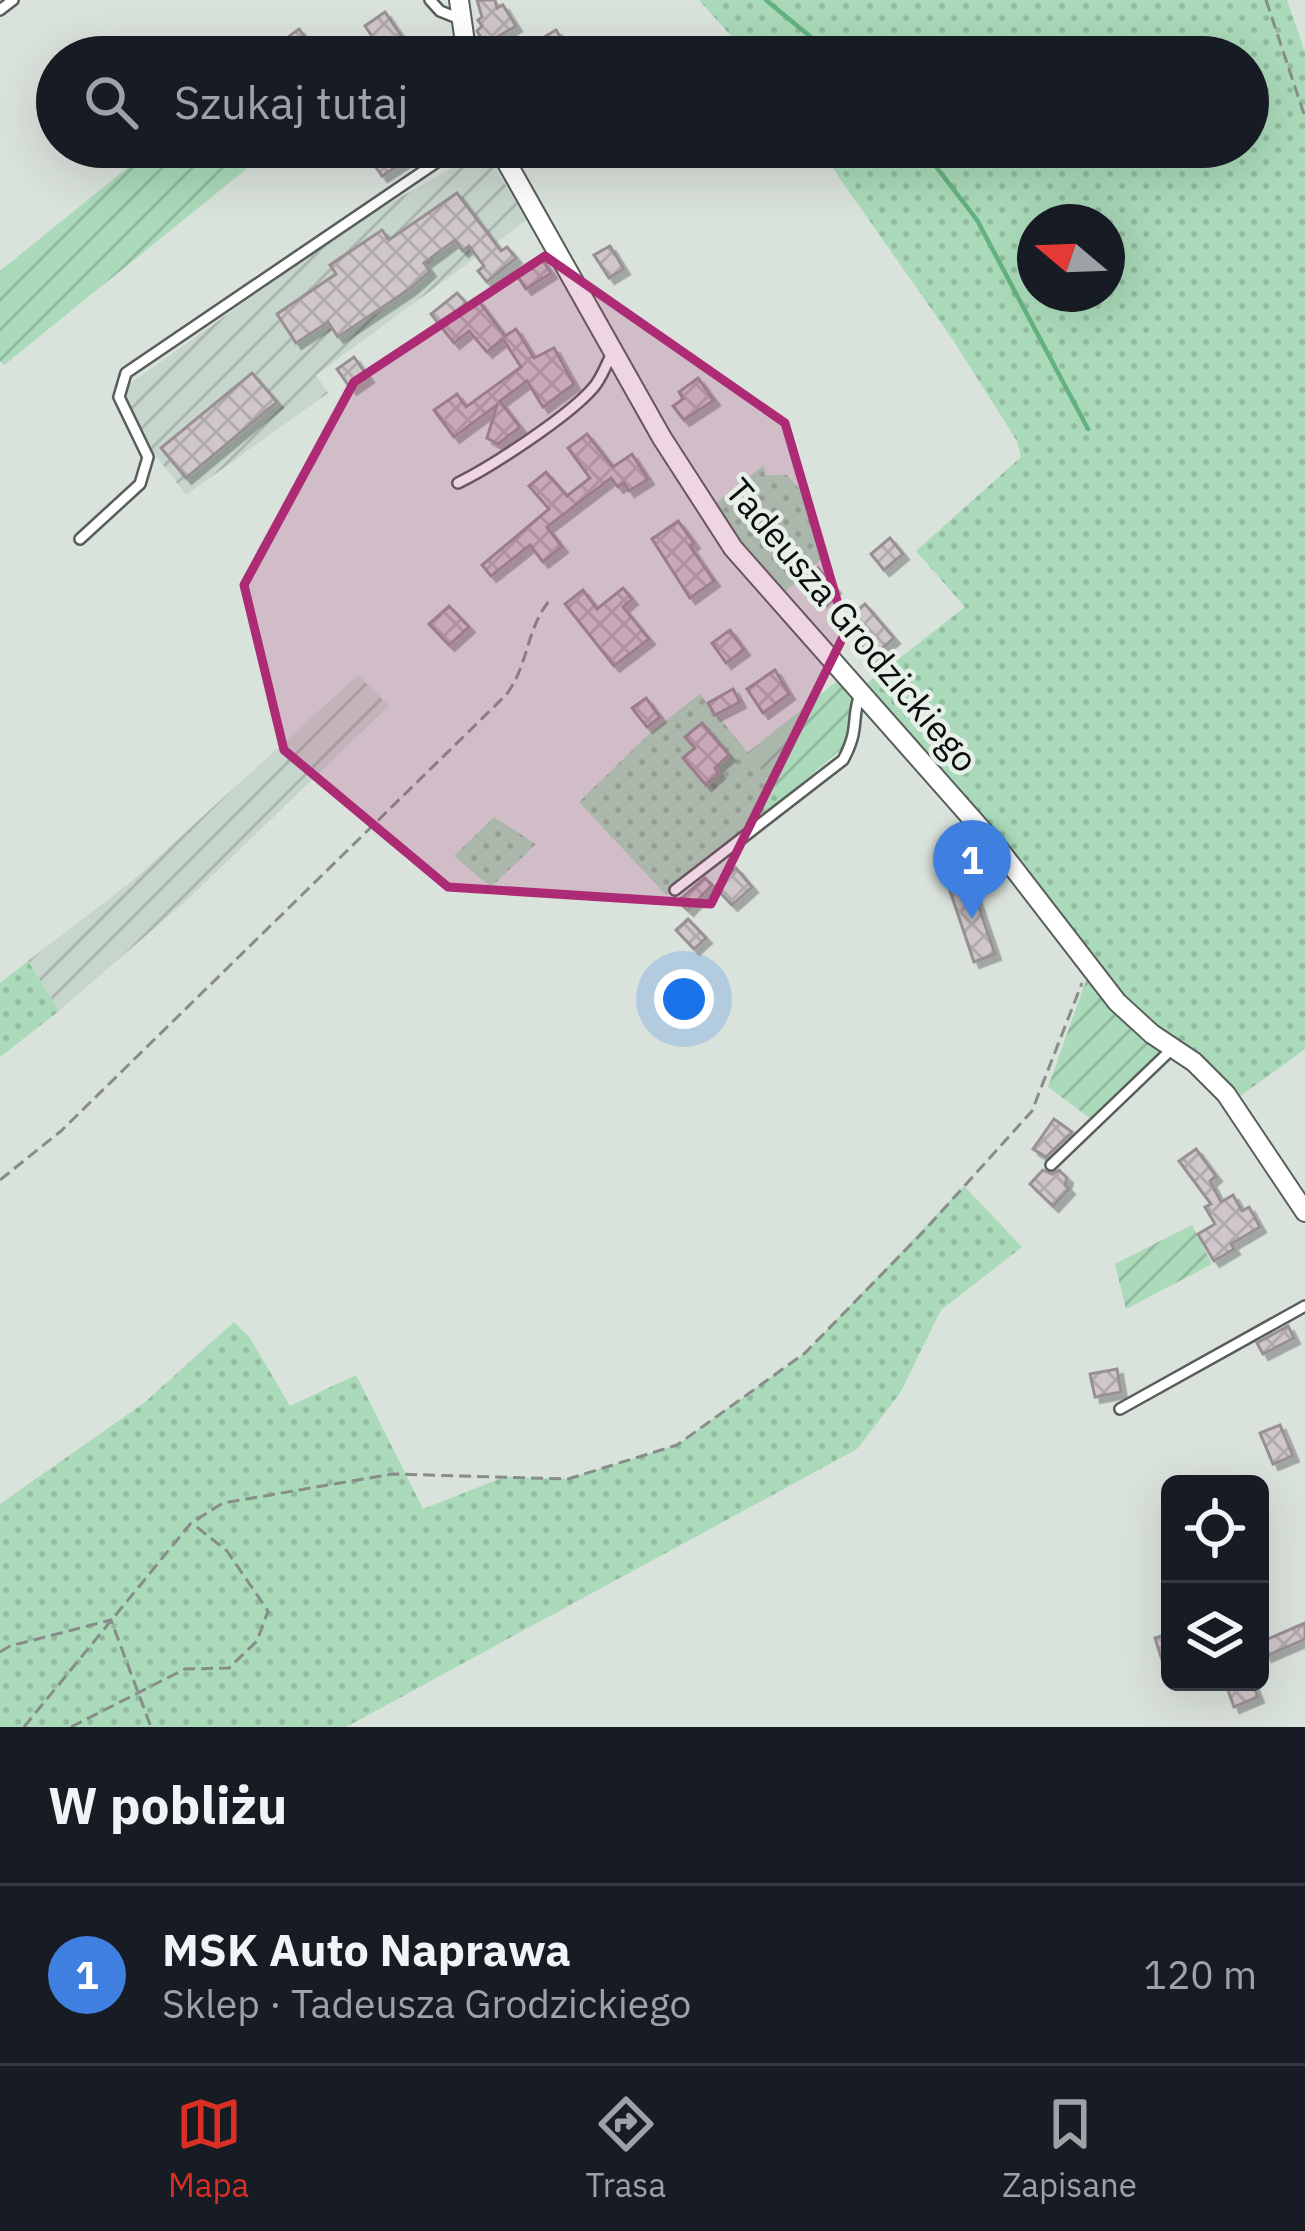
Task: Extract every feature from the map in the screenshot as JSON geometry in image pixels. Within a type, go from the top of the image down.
[{"type":"street","name":"Tadeusza Grodzickiego","points":[[510,168],[684,475],[734,548],[1022,875],[1117,1002],[1210,1076],[1305,1212]]},
{"type":"lane","points":[[0,10],[13,0]]},
{"type":"lane","points":[[430,0],[452,19],[460,9]]},
{"type":"lane","points":[[80,539],[140,484],[148,457],[119,397],[126,373],[428,168]]},
{"type":"lane","points":[[458,483],[573,406],[598,382],[614,351]]},
{"type":"lane","points":[[675,890],[843,760],[858,728],[857,703],[862,691]]},
{"type":"lane","points":[[1051,1165],[1174,1047]]},
{"type":"lane","points":[[1120,1409],[1305,1306]]},
{"type":"path","points":[[1266,0],[1305,117]]},
{"type":"path","points":[[0,1180],[61,1130],[506,695],[526,661],[539,613],[550,600]]},
{"type":"path","points":[[24,1727],[191,1523],[224,1503],[393,1474],[568,1479],[677,1445],[805,1353],[1032,1112],[1089,964]]},
{"type":"path","points":[[71,1727],[185,1669],[229,1668],[257,1641],[268,1610],[227,1551],[191,1523]]},
{"type":"path","points":[[0,1652],[110,1620]]},
{"type":"path","points":[[110,1620],[151,1727]]},
{"type":"highlighted area","points":[[545,256],[785,423],[846,631],[711,904],[448,887],[284,750],[244,585],[354,382]]},
{"type":"shaded area","points":[[452,168],[495,168],[527,220],[316,375],[328,393],[186,495],[111,397],[360,220]]},
{"type":"shaded area","points":[[358,675],[389,706],[188,899],[59,1011],[28,961],[132,881]]},
{"type":"green space","points":[[699,0],[1287,0],[1305,52],[1305,1049],[1232,1102],[1152,1034],[1077,934],[865,685],[965,607],[916,551],[1021,457],[1017,441],[833,168],[1269,168],[1269,36],[731,36]]},
{"type":"green space","points":[[127,168],[248,168],[4,365],[0,361],[0,271]]},
{"type":"green space","points":[[764,465],[765,475],[787,475],[809,500],[828,553],[784,593],[712,506]]},
{"type":"green space","points":[[841,678],[856,695],[849,742],[785,798],[747,753]]},
{"type":"green space","points":[[700,694],[785,798],[666,895],[579,802],[651,732]]},
{"type":"green space","points":[[494,817],[536,844],[491,887],[454,856]]},
{"type":"green space","points":[[28,961],[59,1011],[0,1057],[0,983]]},
{"type":"green space","points":[[1087,978],[1122,1022],[1164,1049],[1091,1119],[1048,1087]]},
{"type":"green space","points":[[964,1186],[1022,1247],[941,1310],[900,1393],[857,1449],[346,1727],[0,1727],[0,1504],[144,1403],[234,1322],[250,1338],[290,1406],[356,1375],[423,1509],[504,1477],[568,1479],[677,1445],[805,1353]]},
{"type":"green space","points":[[1192,1225],[1212,1264],[1126,1309],[1115,1264]]},
{"type":"building","points":[[477,0],[495,0],[516,26],[499,36],[480,36],[478,20],[482,17]]},
{"type":"building","points":[[385,12],[400,36],[372,36],[365,26]]},
{"type":"building","points":[[457,193],[501,251],[507,247],[516,258],[487,282],[478,271],[484,266],[469,246],[463,251],[455,240],[424,263],[430,271],[411,288],[338,337],[328,322],[296,343],[277,314],[336,274],[330,265],[382,230],[389,240]]},
{"type":"building","points":[[610,246],[624,269],[609,278],[594,255]]},
{"type":"building","points":[[541,258],[551,273],[526,289],[516,274]]},
{"type":"building","points":[[457,293],[469,306],[478,300],[505,336],[516,329],[534,358],[554,348],[574,384],[543,407],[527,381],[500,401],[520,427],[498,444],[487,438],[497,405],[454,437],[434,410],[457,394],[466,407],[521,367],[503,339],[487,352],[469,331],[454,343],[431,314]]},
{"type":"building","points":[[354,357],[368,377],[351,389],[337,369]]},
{"type":"building","points":[[252,373],[277,402],[186,478],[161,448]]},
{"type":"building","points":[[698,378],[714,400],[684,420],[673,406],[683,399],[679,392]]},
{"type":"building","points":[[587,434],[613,467],[632,454],[648,479],[629,491],[611,478],[547,527],[562,547],[543,562],[530,545],[491,576],[482,565],[549,509],[529,486],[546,472],[567,496],[590,478],[568,448]]},
{"type":"building","points":[[678,521],[714,581],[690,598],[652,539]]},
{"type":"building","points":[[890,538],[903,554],[884,570],[871,554]]},
{"type":"building","points":[[818,568],[835,588],[820,602],[802,582]]},
{"type":"building","points":[[623,588],[632,599],[623,607],[649,639],[614,666],[565,604],[583,590],[597,609]]},
{"type":"building","points":[[865,604],[894,638],[871,658],[842,623]]},
{"type":"building","points":[[449,606],[469,627],[449,645],[429,624]]},
{"type":"building","points":[[730,630],[744,650],[726,663],[712,643]]},
{"type":"building","points":[[775,670],[789,694],[763,713],[747,689]]},
{"type":"building","points":[[733,689],[740,702],[715,715],[708,703]]},
{"type":"building","points":[[646,698],[660,717],[647,727],[632,708]]},
{"type":"building","points":[[702,723],[729,755],[706,785],[683,758],[695,748],[685,737]]},
{"type":"building","points":[[736,868],[752,887],[732,905],[715,887]]},
{"type":"building","points":[[705,878],[712,885],[688,910],[678,901]]},
{"type":"building","points":[[970,881],[995,954],[974,962],[949,888]]},
{"type":"building","points":[[688,919],[706,938],[694,949],[676,930]]},
{"type":"building","points":[[1054,1119],[1072,1132],[1046,1157],[1033,1149]]},
{"type":"building","points":[[1196,1149],[1216,1176],[1210,1181],[1221,1202],[1233,1195],[1242,1211],[1249,1207],[1260,1227],[1214,1261],[1198,1234],[1215,1224],[1205,1207],[1211,1204],[1179,1161]]},
{"type":"building","points":[[1043,1170],[1052,1174],[1059,1170],[1067,1178],[1069,1189],[1053,1206],[1030,1184]]},
{"type":"building","points":[[1288,1326],[1294,1338],[1263,1354],[1257,1343]]},
{"type":"building","points":[[1117,1369],[1121,1392],[1095,1397],[1090,1374]]},
{"type":"building","points":[[1280,1425],[1293,1456],[1273,1464],[1260,1433]]},
{"type":"building","points":[[1305,1623],[1305,1639],[1269,1655],[1269,1639]]},
{"type":"building","points":[[1228,1691],[1256,1691],[1258,1697],[1234,1707]]},
{"type":"waterway","points":[[766,0],[810,36]]},
{"type":"waterway","points":[[937,168],[977,220],[1088,429]]},
{"type":"place","name":"MSK Auto Naprawa","points":[[972,919]]}]
